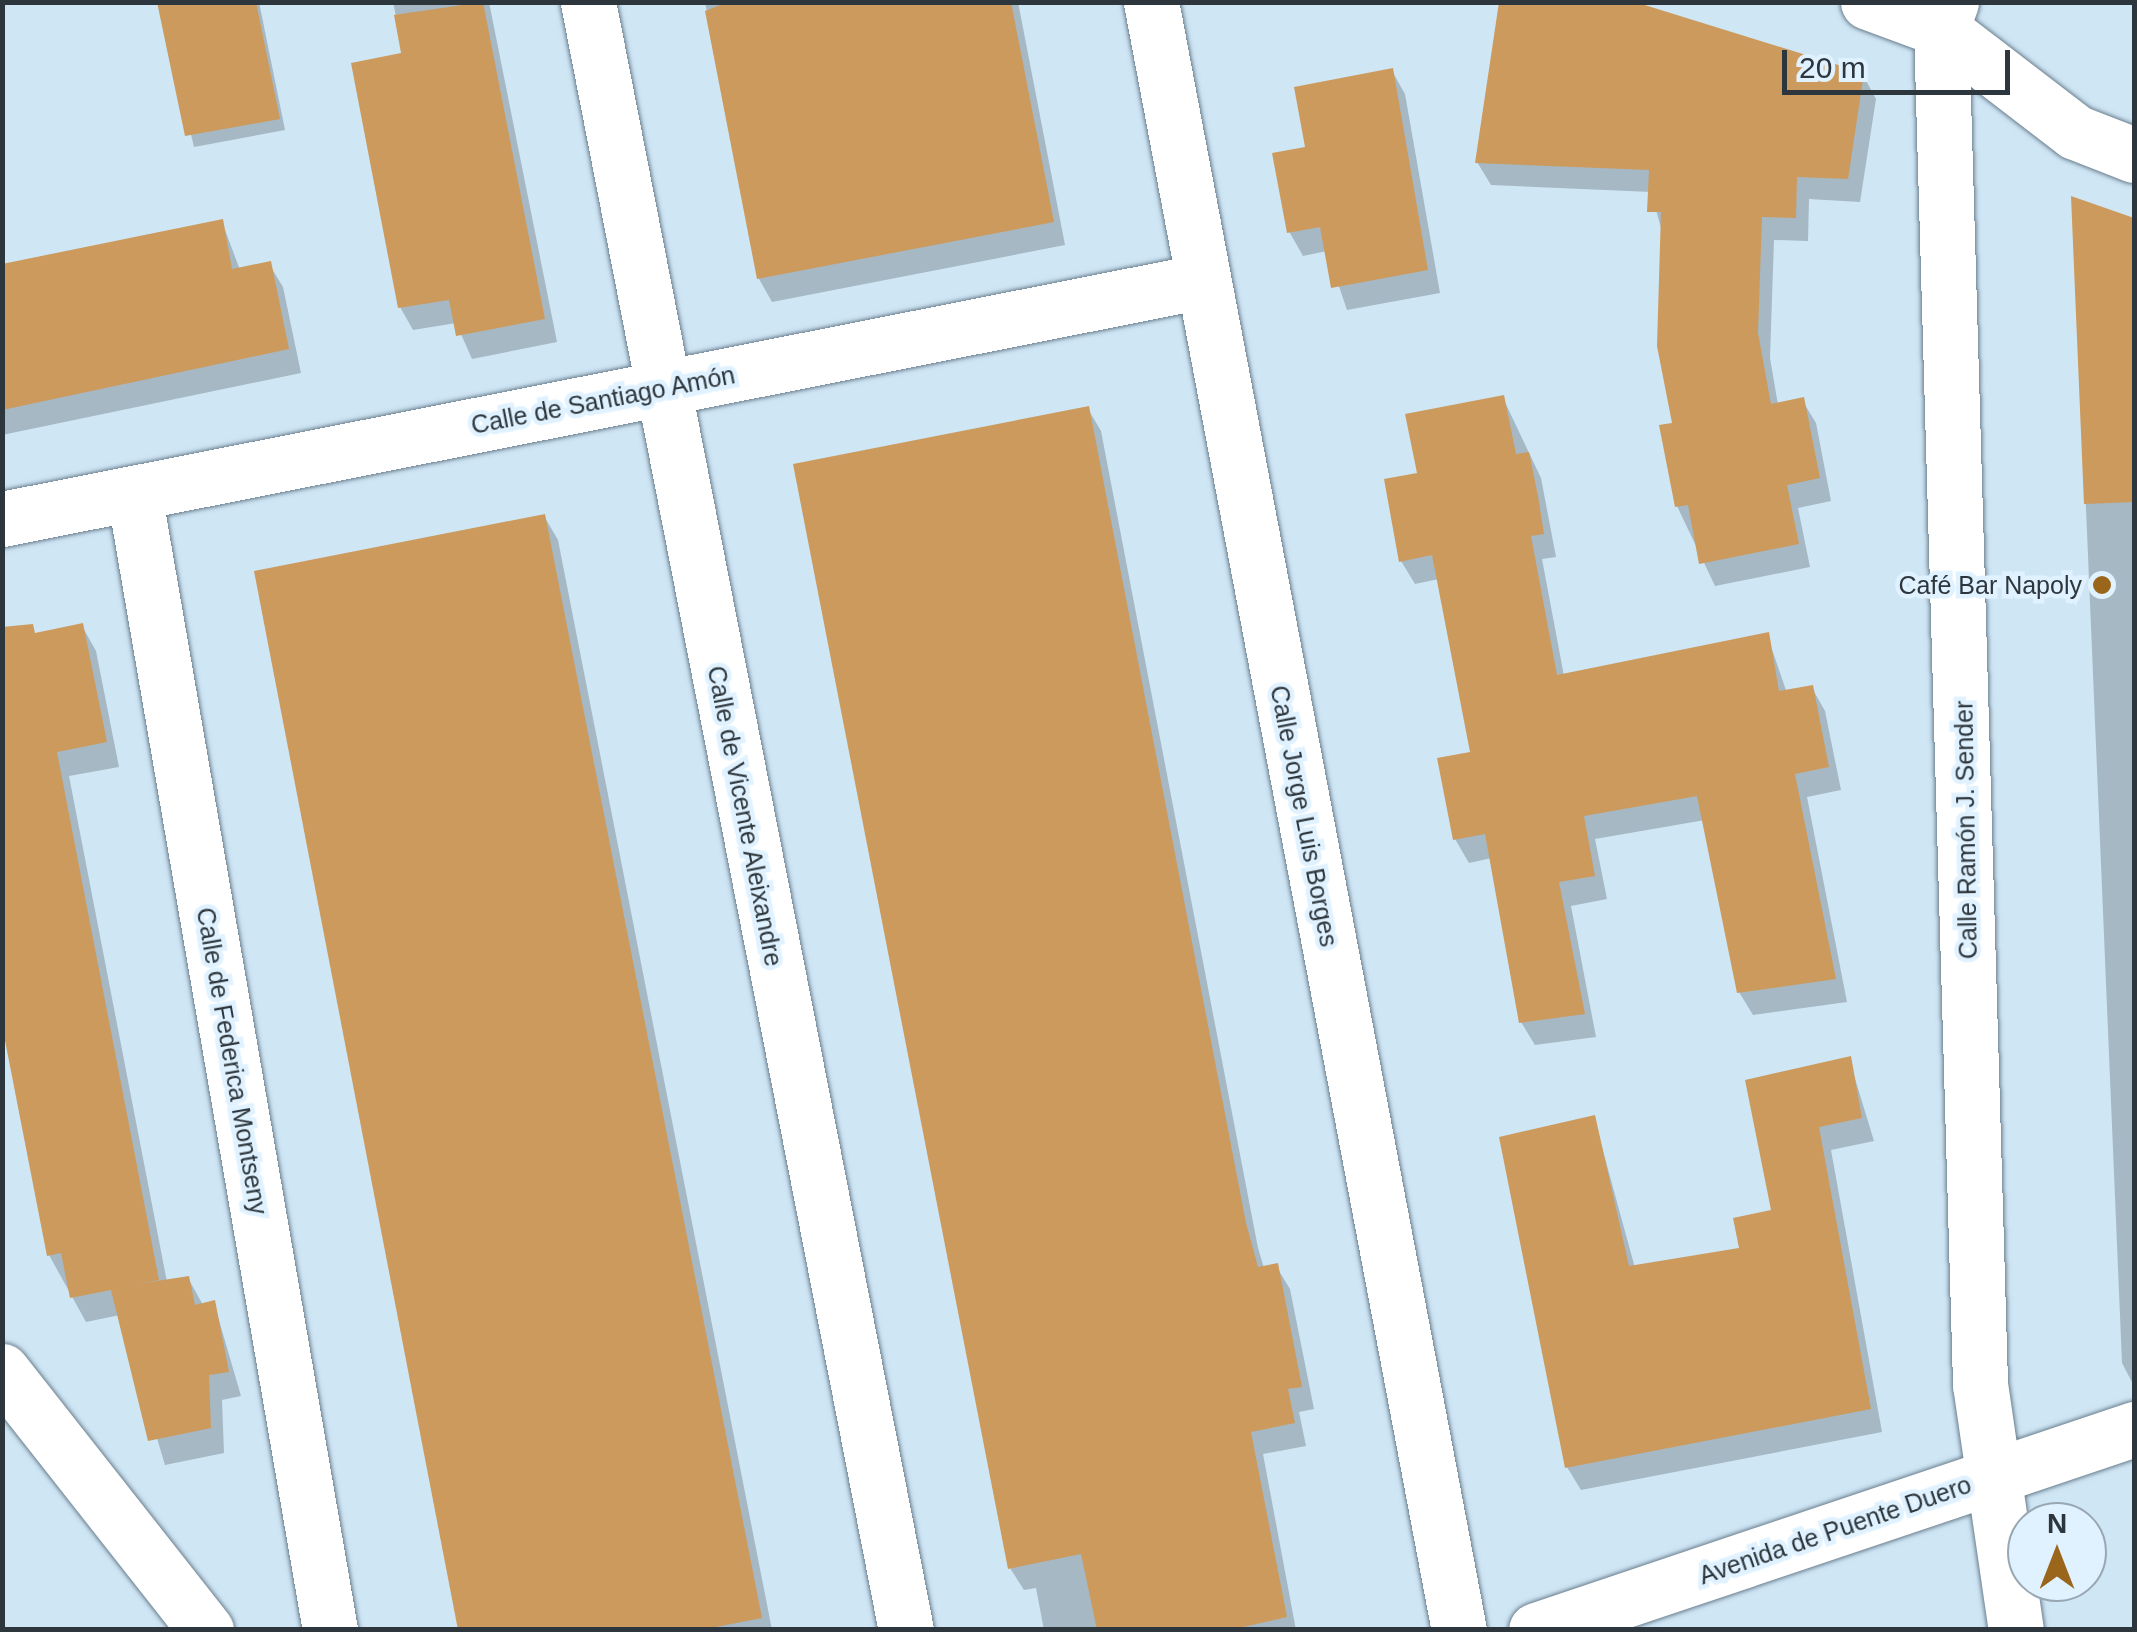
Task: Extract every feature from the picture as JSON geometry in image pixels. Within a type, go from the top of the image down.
[{"type":"street","name":"Calle de Vicente Aleixandre","points":[[588,2],[906,1630]]},
{"type":"street","name":"Calle Jorge Luis Borges","points":[[1151,2],[1459,1630]]},
{"type":"street","points":[[1868,2],[1946,16],[2076,132],[2134,155]]},
{"type":"street","name":"Calle Ramón J. Sender","points":[[1946,16],[1980,1384],[2016,1630]]},
{"type":"street","name":"Calle de Santiago Amón","points":[[2,519],[1203,282]]},
{"type":"street","name":"Calle de Federica Montseny","points":[[134,493],[330,1630]]},
{"type":"street","points":[[2,1371],[206,1630]]},
{"type":"street","name":"Avenida de Puente Duero","points":[[1536,1630],[2134,1429]]},
{"type":"building","points":[[157,2],[256,2],[280,119],[185,136]]},
{"type":"building","points":[[483,2],[545,319],[456,336],[449,300],[398,308],[351,63],[401,53],[394,15]]},
{"type":"building","points":[[728,2],[1011,2],[1054,222],[757,279],[705,11]]},
{"type":"building","points":[[1499,2],[1635,2],[1864,73],[1848,179],[1797,177],[1796,218],[1762,217],[1758,333],[1771,404],[1804,397],[1820,478],[1787,485],[1799,544],[1699,564],[1688,505],[1675,507],[1659,425],[1672,423],[1657,346],[1661,212],[1647,212],[1649,170],[1475,163]]},
{"type":"building","points":[[1393,68],[1428,270],[1331,288],[1320,227],[1287,233],[1272,153],[1305,147],[1294,87]]},
{"type":"building","points":[[2071,196],[2134,218],[2134,502],[2084,504]]},
{"type":"building","points":[[223,219],[232,269],[271,261],[289,349],[2,410],[2,264]]},
{"type":"building","points":[[1504,395],[1516,454],[1529,452],[1538,496],[1544,534],[1531,536],[1557,675],[1769,632],[1779,691],[1813,685],[1829,767],[1795,774],[1836,979],[1737,993],[1697,796],[1584,816],[1595,876],[1559,882],[1585,1014],[1519,1023],[1485,834],[1453,840],[1437,758],[1470,752],[1432,555],[1399,562],[1384,479],[1417,473],[1405,414]]},
{"type":"building","points":[[1089,406],[1246,1223],[1258,1267],[1278,1263],[1302,1387],[1288,1389],[1295,1423],[1251,1432],[1287,1617],[1230,1630],[1097,1630],[1081,1554],[1008,1569],[793,464]]},
{"type":"building","points":[[545,514],[762,1618],[700,1630],[458,1630],[254,571]]},
{"type":"building","points":[[83,623],[107,742],[57,752],[159,1280],[137,1284],[189,1276],[195,1305],[215,1300],[229,1372],[209,1375],[211,1428],[148,1441],[111,1290],[70,1298],[61,1253],[47,1256],[2,1025],[2,627],[33,624],[35,633]]},
{"type":"building","points":[[1851,1056],[1862,1118],[1819,1127],[1871,1409],[1565,1468],[1499,1137],[1595,1115],[1629,1266],[1739,1248],[1733,1218],[1771,1210],[1745,1080]]},
{"type":"place","name":"Café Bar Napoly","points":[[2102,585]]}]
